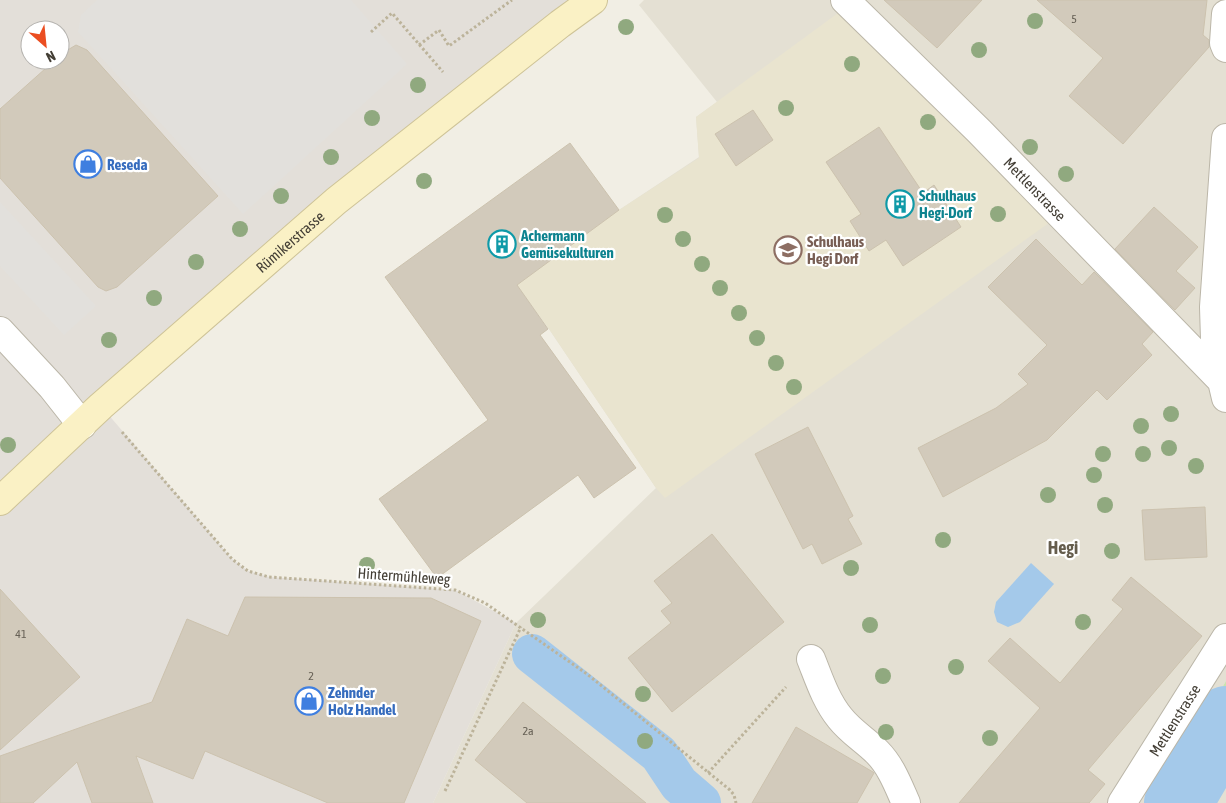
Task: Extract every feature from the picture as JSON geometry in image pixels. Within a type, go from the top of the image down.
[{"type":"main road","name":"Rümikerstrasse","points":[[0,501],[101,406],[336,201],[592,0]]},
{"type":"street","name":"Mettlenstrasse","points":[[845,0],[979,132],[1224,390]]},
{"type":"street","points":[[1226,14],[1224,43],[1226,48]]},
{"type":"street","name":"Mettlenstrasse","points":[[1224,390],[1215,339],[1214,306],[1226,138]]},
{"type":"street","points":[[0,331],[52,387],[82,425]]},
{"type":"street","name":"Mettlenstrasse","points":[[1122,803],[1226,638]]},
{"type":"street","points":[[811,659],[822,688],[833,708],[846,725],[885,761],[906,803]]},
{"type":"path","points":[[419,45],[439,30],[449,46],[512,0]]},
{"type":"path","points":[[371,32],[392,13],[446,76]]},
{"type":"path","name":"Hintermühleweg","points":[[120,429],[232,559],[248,571],[270,577],[454,590],[485,603],[587,674],[730,790],[734,795],[736,803]]},
{"type":"path","points":[[445,792],[521,627]]},
{"type":"path","points":[[708,773],[811,659]]},
{"type":"shaded area","points":[[0,0],[593,0],[101,406],[232,559],[248,571],[269,577],[455,590],[516,623],[433,803],[0,803]]},
{"type":"shaded area","points":[[97,0],[351,0],[407,64],[243,214],[78,32],[81,15]]},
{"type":"shaded area","points":[[644,0],[1226,0],[1226,681],[1156,803],[433,803],[516,623],[656,488],[549,329],[517,285],[619,210],[699,157],[696,117],[717,102],[639,5]]},
{"type":"shaded area","name":"Schulhaus Hegi Dorf","points":[[849,5],[1060,215],[665,498],[656,488],[549,329],[517,285],[619,210],[699,158],[696,117]]},
{"type":"shaded area","points":[[0,202],[96,306],[64,335],[0,266]]},
{"type":"shaded area","points":[[1226,748],[1226,803],[1192,803]]},
{"type":"green space","points":[[1226,681],[1226,748],[1192,803],[1156,803]]},
{"type":"water","points":[[1031,563],[1054,584],[1020,622],[1008,627],[997,622],[994,612],[996,602]]},
{"type":"building","points":[[884,0],[982,0],[937,48]]},
{"type":"building","points":[[1037,0],[1207,0],[1203,35],[1209,40],[1209,47],[1123,144],[1069,96],[1103,58]]},
{"type":"building","points":[[76,45],[87,50],[218,196],[117,287],[106,291],[98,287],[0,178],[0,109],[44,70],[70,70],[70,49]]},
{"type":"building","points":[[753,110],[773,140],[736,166],[715,134]]},
{"type":"building","name":"Schulhaus Hegi-Dorf","points":[[879,127],[923,193],[934,185],[961,227],[903,266],[886,240],[869,251],[850,221],[861,214],[826,162]]},
{"type":"building","points":[[570,143],[619,210],[517,285],[548,329],[540,335],[636,468],[594,498],[578,475],[437,578],[379,499],[488,420],[385,277]]},
{"type":"building","points":[[1154,207],[1198,247],[1176,271],[1195,288],[1175,310],[1115,249]]},
{"type":"building","points":[[1036,239],[1082,285],[1094,272],[1153,332],[1142,344],[1152,355],[1107,400],[1097,390],[1047,440],[943,497],[918,448],[996,408],[1028,384],[1018,374],[1047,345],[988,287]]},
{"type":"building","points":[[808,427],[853,516],[848,519],[862,544],[822,564],[812,544],[803,549],[755,454]]},
{"type":"building","points":[[1205,507],[1207,557],[1145,560],[1142,510]]},
{"type":"building","points":[[712,534],[784,622],[672,712],[628,658],[671,623],[661,611],[672,603],[654,581]]},
{"type":"building","points":[[1131,577],[1202,636],[1088,770],[1105,784],[1089,803],[959,803],[1040,708],[988,661],[1010,638],[1060,683],[1123,609],[1112,600]]},
{"type":"building","points":[[0,589],[80,677],[0,750]]},
{"type":"building","points":[[245,597],[431,598],[481,621],[404,803],[328,803],[205,751],[193,779],[136,756],[153,803],[92,803],[77,762],[33,803],[0,803],[0,756],[152,702],[187,619],[228,636]]},
{"type":"building","points":[[523,702],[646,803],[527,803],[475,760]]},
{"type":"building","points":[[796,727],[874,773],[857,803],[752,803]]},
{"type":"waterway","points":[[532,654],[659,754],[679,784],[701,803]]},
{"type":"waterway","points":[[1178,803],[1226,720]]},
{"type":"place","name":"Reseda","points":[[88,164]]},
{"type":"place","name":"Schulhaus Hegi-Dorf","points":[[900,204]]},
{"type":"place","name":"Achermann Gemüsekulturen","points":[[502,244]]},
{"type":"place","name":"Schulhaus Hegi Dorf","points":[[788,250]]},
{"type":"place","name":"Zehnder Holz Handel","points":[[309,701]]},
{"type":"district","name":"Hegi","points":[[1063,547]]}]
